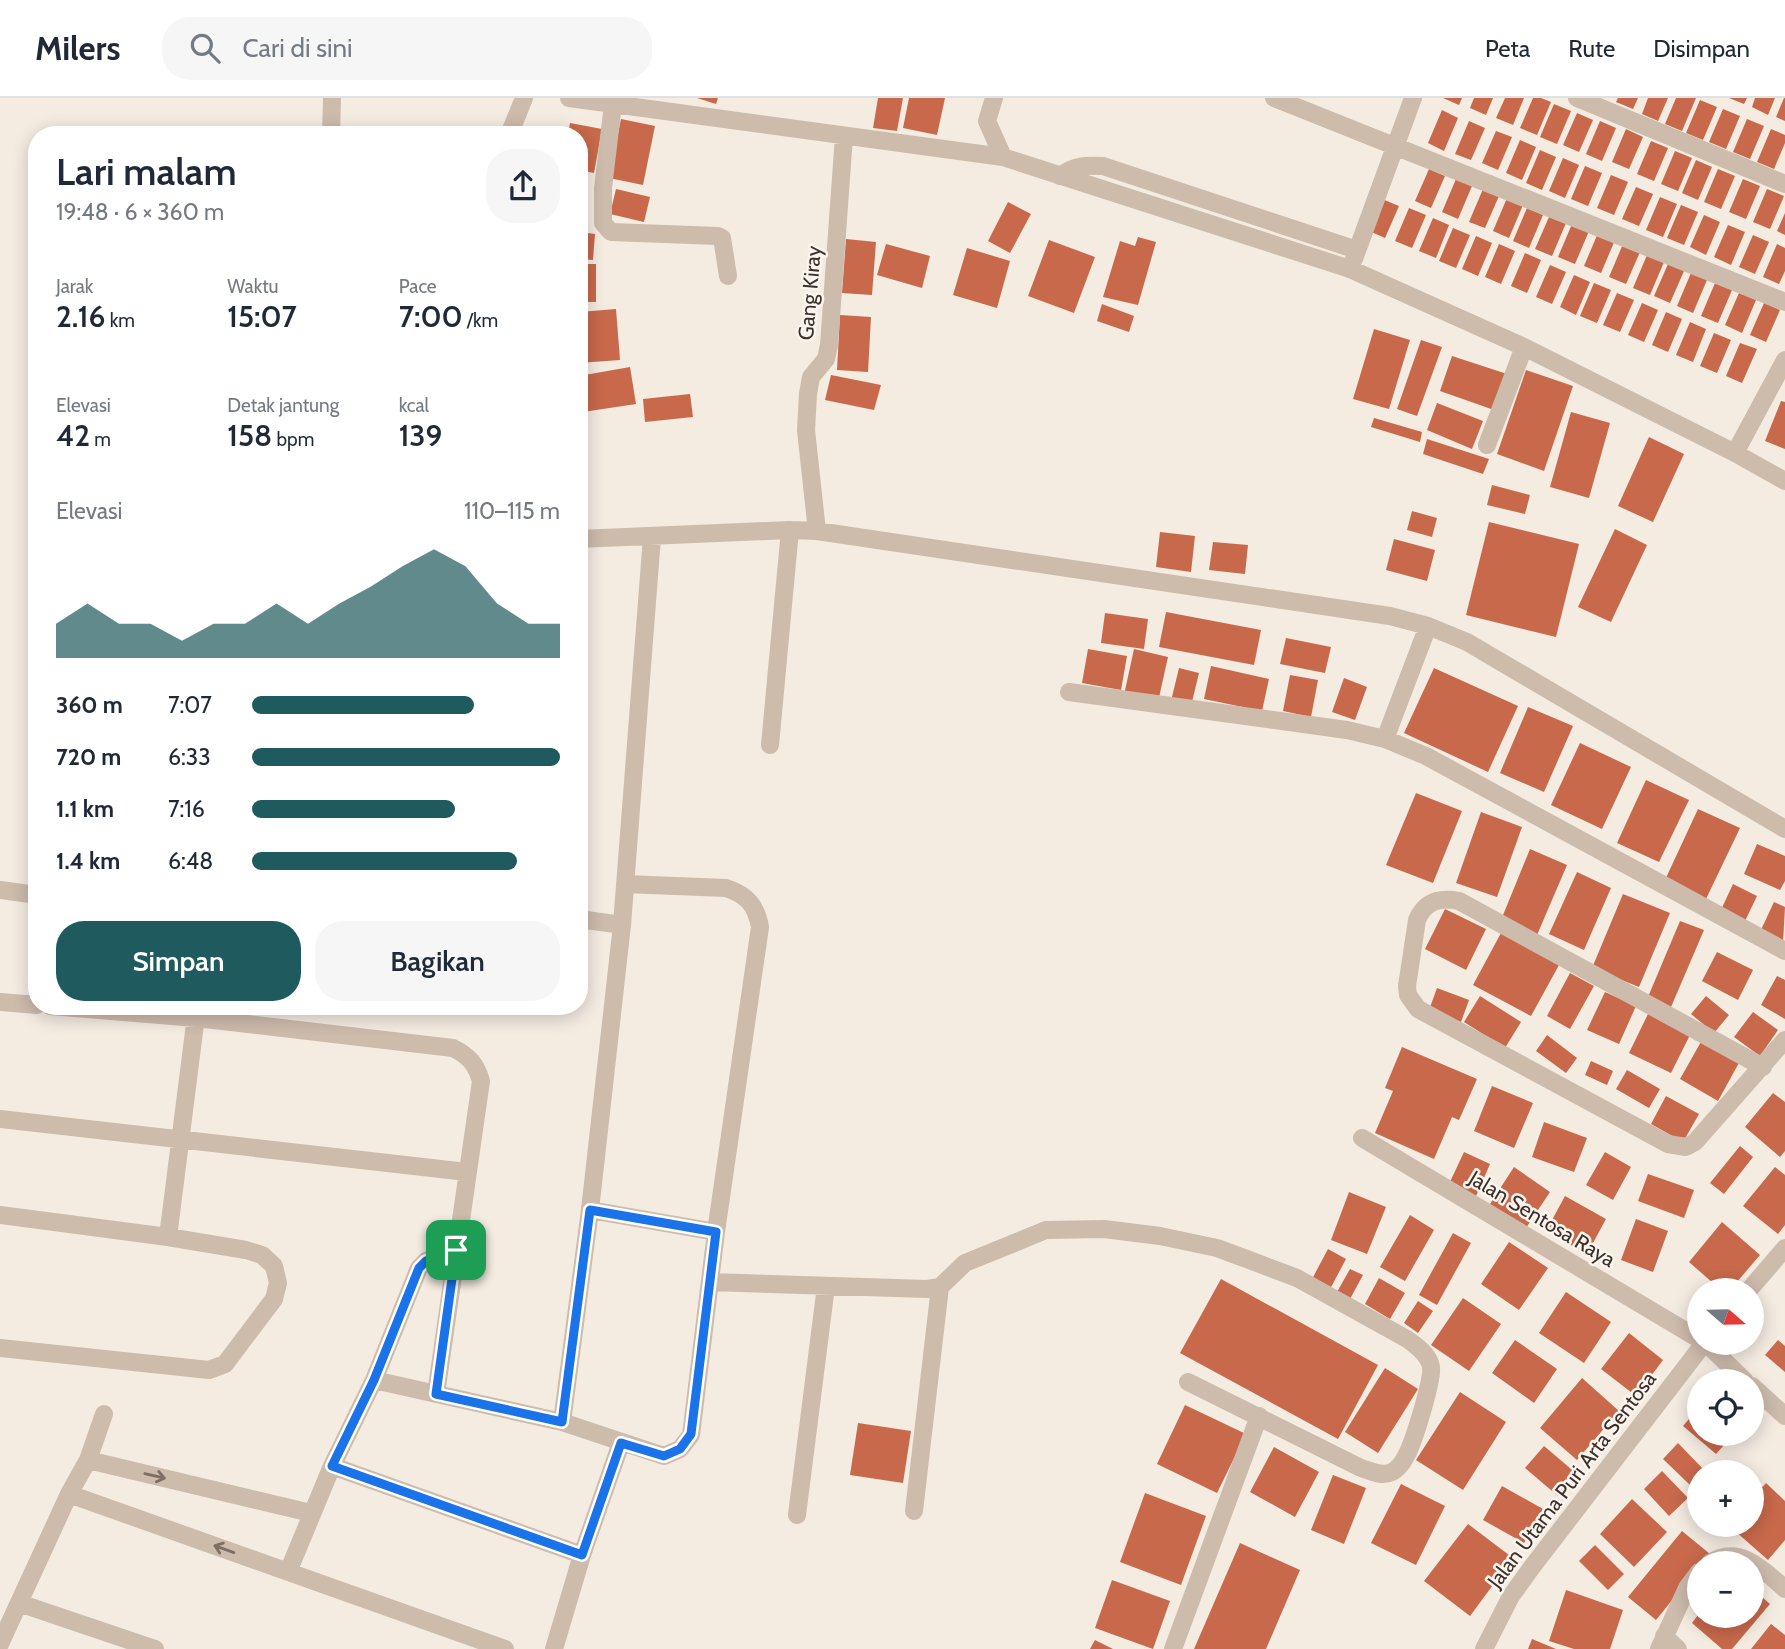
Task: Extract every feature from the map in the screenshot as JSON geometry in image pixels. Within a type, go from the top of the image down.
[{"type":"street","points":[[331,126],[332,98]]},
{"type":"street","points":[[513,126],[524,98]]},
{"type":"street","points":[[569,98],[1003,157],[1350,269],[1524,347],[1785,481]]},
{"type":"street","points":[[993,98],[987,121],[1003,157]]},
{"type":"street","points":[[1274,98],[1785,302]]},
{"type":"street","points":[[1350,269],[1413,98]]},
{"type":"street","points":[[1577,98],[1785,184]]},
{"type":"street","points":[[612,104],[603,188],[605,228],[611,232],[718,236],[722,238],[728,276]]},
{"type":"street","name":"Gang Kiray","points":[[817,531],[806,430],[808,394],[811,377],[826,359],[829,345],[844,136]]},
{"type":"street","points":[[1060,176],[1085,164],[1104,166],[1357,250]]},
{"type":"street","points":[[1487,445],[1524,347]]},
{"type":"street","points":[[1735,453],[1785,360]]},
{"type":"street","points":[[770,745],[790,530]]},
{"type":"street","points":[[588,539],[817,531],[1390,616],[1428,626],[1467,642],[1785,829]]},
{"type":"street","points":[[562,1422],[590,1210],[622,925],[652,537]]},
{"type":"street","points":[[1385,738],[1428,626]]},
{"type":"street","points":[[1069,692],[1347,730],[1385,738],[1426,756],[1785,951]]},
{"type":"street","points":[[374,1380],[562,1422],[664,1456],[680,1449],[691,1434],[716,1232],[760,927],[757,912],[750,900],[726,888],[625,884]]},
{"type":"street","points":[[0,890],[28,894]]},
{"type":"street","points":[[1763,1066],[1459,901],[1440,899],[1426,906],[1417,920],[1407,986],[1412,1003],[1418,1009],[1668,1144],[1686,1147],[1695,1142],[1763,1066],[1785,1040]]},
{"type":"street","points":[[588,920],[622,925]]},
{"type":"street","points":[[0,1002],[28,1004]]},
{"type":"street","points":[[168,1237],[196,1015]]},
{"type":"street","points":[[217,1015],[453,1048],[467,1055],[477,1069],[481,1081],[436,1394]]},
{"type":"street","points":[[0,1119],[467,1172]]},
{"type":"street","name":"Jalan Sentosa Raya","points":[[1362,1138],[1687,1332]]},
{"type":"street","points":[[590,1210],[716,1232]]},
{"type":"street","points":[[0,1215],[246,1250],[262,1255],[274,1266],[278,1283],[274,1299],[225,1364],[209,1370],[2,1352]]},
{"type":"street","points":[[914,1511],[940,1287],[965,1263],[1046,1230],[1104,1229],[1160,1236],[1217,1248],[1297,1278],[1408,1339],[1423,1351],[1431,1366],[1431,1381],[1407,1455],[1399,1467],[1389,1474],[1377,1474],[1361,1468],[1188,1382]]},
{"type":"street","points":[[1759,1278],[1785,1248]]},
{"type":"street","points":[[288,1572],[332,1466],[374,1380],[419,1268],[426,1261],[456,1250]]},
{"type":"street","points":[[710,1282],[940,1287]]},
{"type":"street","points":[[797,1515],[826,1286]]},
{"type":"street","name":"Jalan Utama Puri Arta Sentosa","points":[[1484,1649],[1511,1596],[1695,1355]]},
{"type":"street","points":[[1718,1355],[1733,1369]]},
{"type":"street","points":[[1764,1398],[1785,1416]]},
{"type":"street","points":[[0,1644],[69,1494],[88,1460],[104,1415]]},
{"type":"street","points":[[1173,1649],[1259,1416]]},
{"type":"street","points":[[554,1649],[582,1555],[621,1443]]},
{"type":"street","points":[[88,1460],[311,1513]]},
{"type":"street","points":[[332,1466],[582,1555]]},
{"type":"street","points":[[69,1494],[505,1649]]},
{"type":"street","points":[[1764,1570],[1785,1589]]},
{"type":"street","points":[[1678,1649],[1661,1643],[1687,1588]]},
{"type":"street","points":[[19,1603],[155,1649]]},
{"type":"building","points":[[697,98],[718,98],[716,104]]},
{"type":"building","points":[[878,98],[903,98],[897,131],[873,128]]},
{"type":"building","points":[[909,98],[945,98],[937,135],[903,128]]},
{"type":"building","points":[[1443,98],[1462,98],[1459,105]]},
{"type":"building","points":[[1474,98],[1493,98],[1486,115],[1470,108]]},
{"type":"building","points":[[1505,98],[1524,98],[1513,125],[1496,118]]},
{"type":"building","points":[[1533,98],[1551,102],[1537,135],[1520,128]]},
{"type":"building","points":[[1618,98],[1638,98],[1633,109],[1616,102]]},
{"type":"building","points":[[1648,98],[1668,98],[1658,121],[1642,114]]},
{"type":"building","points":[[1676,98],[1696,98],[1682,131],[1665,124]]},
{"type":"building","points":[[1729,98],[1747,98],[1744,104]]},
{"type":"building","points":[[1755,98],[1775,98],[1768,115],[1752,107]]},
{"type":"building","points":[[1785,98],[1785,121],[1776,117]]},
{"type":"building","points":[[1700,100],[1717,107],[1703,140],[1686,133]]},
{"type":"building","points":[[1554,104],[1571,111],[1557,144],[1540,137]]},
{"type":"building","points":[[1723,109],[1740,116],[1726,149],[1709,142]]},
{"type":"building","points":[[1442,110],[1458,118],[1444,151],[1428,143]]},
{"type":"building","points":[[1577,113],[1593,120],[1579,152],[1563,145]]},
{"type":"building","points":[[621,119],[655,126],[643,185],[609,178]]},
{"type":"building","points":[[1747,119],[1764,126],[1750,159],[1733,152]]},
{"type":"building","points":[[1469,121],[1485,128],[1471,160],[1455,154]]},
{"type":"building","points":[[1600,121],[1616,128],[1602,161],[1586,154]]},
{"type":"building","points":[[588,126],[602,129],[594,173],[588,172]]},
{"type":"building","points":[[1626,129],[1643,137],[1629,169],[1612,162]]},
{"type":"building","points":[[1771,129],[1785,135],[1785,143],[1774,169],[1757,162]]},
{"type":"building","points":[[1496,131],[1512,137],[1498,170],[1482,163]]},
{"type":"building","points":[[1520,140],[1536,147],[1522,180],[1506,173]]},
{"type":"building","points":[[1651,141],[1668,148],[1654,181],[1637,174]]},
{"type":"building","points":[[1540,150],[1556,157],[1542,190],[1526,183]]},
{"type":"building","points":[[1675,151],[1692,158],[1678,191],[1661,184]]},
{"type":"building","points":[[1563,158],[1579,165],[1565,198],[1549,191]]},
{"type":"building","points":[[1696,160],[1712,167],[1698,200],[1682,193]]},
{"type":"building","points":[[1585,166],[1602,173],[1588,206],[1571,199]]},
{"type":"building","points":[[1429,169],[1445,176],[1431,208],[1415,201]]},
{"type":"building","points":[[1718,169],[1735,176],[1721,209],[1704,202]]},
{"type":"building","points":[[1611,175],[1628,182],[1614,215],[1597,208]]},
{"type":"building","points":[[1456,179],[1472,186],[1458,219],[1442,212]]},
{"type":"building","points":[[1743,179],[1760,186],[1746,219],[1729,212]]},
{"type":"building","points":[[1636,187],[1653,194],[1639,226],[1622,219]]},
{"type":"building","points":[[616,189],[650,197],[644,222],[610,214]]},
{"type":"building","points":[[1483,189],[1499,196],[1485,228],[1469,222]]},
{"type":"building","points":[[1767,189],[1784,196],[1770,229],[1753,222]]},
{"type":"building","points":[[1660,197],[1677,204],[1663,237],[1646,230]]},
{"type":"building","points":[[1507,198],[1523,205],[1509,238],[1493,231]]},
{"type":"building","points":[[1382,199],[1399,206],[1385,238],[1369,231]]},
{"type":"building","points":[[1008,202],[1031,214],[1010,253],[988,241]]},
{"type":"building","points":[[1681,205],[1698,212],[1684,245],[1667,238]]},
{"type":"building","points":[[1409,208],[1426,215],[1412,248],[1395,241]]},
{"type":"building","points":[[1527,208],[1543,215],[1529,248],[1513,241]]},
{"type":"building","points":[[1785,213],[1785,235],[1777,231]]},
{"type":"building","points":[[1704,215],[1720,222],[1706,255],[1690,247]]},
{"type":"building","points":[[1549,217],[1566,223],[1552,256],[1535,249]]},
{"type":"building","points":[[1433,218],[1449,225],[1436,258],[1419,251]]},
{"type":"building","points":[[1572,224],[1589,231],[1575,264],[1558,257]]},
{"type":"building","points":[[1728,225],[1745,232],[1731,265],[1714,257]]},
{"type":"building","points":[[1453,228],[1470,235],[1456,268],[1439,261]]},
{"type":"building","points":[[588,233],[595,234],[593,260],[588,260]]},
{"type":"building","points":[[1598,233],[1615,240],[1601,273],[1584,266]]},
{"type":"building","points":[[1753,235],[1769,242],[1755,274],[1739,267]]},
{"type":"building","points":[[1476,236],[1492,243],[1478,276],[1462,269]]},
{"type":"building","points":[[1138,237],[1156,242],[1138,305],[1103,297],[1120,241],[1135,246]]},
{"type":"building","points":[[846,239],[876,242],[872,295],[842,293]]},
{"type":"building","points":[[1049,240],[1095,257],[1074,313],[1028,296]]},
{"type":"building","points":[[886,244],[930,256],[922,288],[877,275]]},
{"type":"building","points":[[1499,244],[1515,251],[1501,284],[1485,277]]},
{"type":"building","points":[[1623,244],[1640,252],[1626,284],[1609,277]]},
{"type":"building","points":[[1777,244],[1785,248],[1785,271],[1779,284],[1763,277]]},
{"type":"building","points":[[967,248],[1010,261],[997,308],[953,295]]},
{"type":"building","points":[[1525,253],[1541,260],[1527,293],[1511,286]]},
{"type":"building","points":[[1647,255],[1664,262],[1650,295],[1633,288]]},
{"type":"building","points":[[588,264],[596,264],[596,302],[588,302]]},
{"type":"building","points":[[1668,264],[1684,271],[1670,303],[1654,296]]},
{"type":"building","points":[[1550,265],[1566,272],[1552,304],[1536,297]]},
{"type":"building","points":[[1691,273],[1707,280],[1693,313],[1677,306]]},
{"type":"building","points":[[1574,275],[1590,282],[1576,315],[1560,307]]},
{"type":"building","points":[[1594,283],[1611,290],[1597,323],[1580,316]]},
{"type":"building","points":[[1715,283],[1732,290],[1718,323],[1701,316]]},
{"type":"building","points":[[1617,293],[1634,300],[1620,332],[1603,325]]},
{"type":"building","points":[[1739,293],[1756,300],[1742,333],[1725,325]]},
{"type":"building","points":[[1642,303],[1658,310],[1644,342],[1628,335]]},
{"type":"building","points":[[1764,303],[1780,310],[1766,342],[1750,335]]},
{"type":"building","points":[[1102,304],[1134,316],[1129,332],[1097,321]]},
{"type":"building","points":[[616,309],[620,360],[588,362],[588,311]]},
{"type":"building","points":[[1666,312],[1682,319],[1668,352],[1652,345]]},
{"type":"building","points":[[840,315],[871,317],[868,372],[837,370]]},
{"type":"building","points":[[1690,322],[1706,329],[1693,362],[1676,355]]},
{"type":"building","points":[[1374,329],[1410,340],[1389,409],[1353,399]]},
{"type":"building","points":[[1714,333],[1731,340],[1717,373],[1700,366]]},
{"type":"building","points":[[1421,340],[1442,347],[1417,416],[1397,409]]},
{"type":"building","points":[[1740,343],[1757,349],[1742,383],[1726,376]]},
{"type":"building","points":[[1452,356],[1507,374],[1494,410],[1440,391]]},
{"type":"building","points":[[630,367],[636,404],[588,411],[588,374]]},
{"type":"building","points":[[1526,370],[1573,386],[1544,471],[1497,454]]},
{"type":"building","points":[[831,375],[881,385],[874,410],[825,400]]},
{"type":"building","points":[[690,394],[693,417],[645,422],[643,399]]},
{"type":"building","points":[[1781,401],[1785,402],[1785,449],[1765,441]]},
{"type":"building","points":[[1437,403],[1483,421],[1472,449],[1427,430]]},
{"type":"building","points":[[1571,412],[1610,423],[1589,498],[1550,487]]},
{"type":"building","points":[[1374,418],[1422,432],[1420,442],[1371,427]]},
{"type":"building","points":[[1649,437],[1684,454],[1653,522],[1618,506]]},
{"type":"building","points":[[1427,439],[1489,459],[1483,474],[1423,454]]},
{"type":"building","points":[[1492,485],[1530,495],[1525,514],[1487,505]]},
{"type":"building","points":[[1412,511],[1437,518],[1432,537],[1407,530]]},
{"type":"building","points":[[1489,522],[1579,544],[1556,637],[1466,615]]},
{"type":"building","points":[[1615,529],[1647,545],[1611,622],[1578,607]]},
{"type":"building","points":[[1160,532],[1195,536],[1191,572],[1156,567]]},
{"type":"building","points":[[1394,539],[1435,550],[1427,581],[1386,570]]},
{"type":"building","points":[[1213,542],[1248,545],[1245,574],[1209,570]]},
{"type":"building","points":[[1166,612],[1261,630],[1254,665],[1159,647]]},
{"type":"building","points":[[1105,613],[1148,619],[1144,649],[1101,643]]},
{"type":"building","points":[[1286,638],[1331,647],[1325,673],[1280,664]]},
{"type":"building","points":[[1088,649],[1127,656],[1121,690],[1082,683]]},
{"type":"building","points":[[1134,649],[1168,657],[1158,702],[1124,695]]},
{"type":"building","points":[[1211,666],[1269,679],[1262,711],[1204,699]]},
{"type":"building","points":[[1179,668],[1199,673],[1191,706],[1171,701]]},
{"type":"building","points":[[1434,668],[1518,706],[1488,772],[1404,733]]},
{"type":"building","points":[[1290,675],[1318,680],[1311,717],[1283,711]]},
{"type":"building","points":[[1344,678],[1367,687],[1355,720],[1332,712]]},
{"type":"building","points":[[1528,707],[1573,726],[1544,792],[1500,773]]},
{"type":"building","points":[[1580,743],[1631,767],[1602,829],[1551,805]]},
{"type":"building","points":[[1646,780],[1689,800],[1659,862],[1617,843]]},
{"type":"building","points":[[1416,793],[1462,811],[1433,883],[1386,865]]},
{"type":"building","points":[[1698,809],[1740,828],[1706,899],[1665,880]]},
{"type":"building","points":[[1481,812],[1522,827],[1497,897],[1456,883]]},
{"type":"building","points":[[1757,844],[1785,856],[1785,881],[1780,890],[1744,874]]},
{"type":"building","points":[[1530,849],[1567,865],[1537,935],[1501,920]]},
{"type":"building","points":[[1577,872],[1611,888],[1584,950],[1549,934]]},
{"type":"building","points":[[1733,884],[1757,896],[1744,923],[1720,912]]},
{"type":"building","points":[[1623,894],[1670,913],[1639,987],[1592,968]]},
{"type":"building","points":[[1774,902],[1785,907],[1783,943],[1760,932]]},
{"type":"building","points":[[1445,909],[1486,929],[1466,970],[1425,949]]},
{"type":"building","points":[[1680,921],[1704,930],[1671,1007],[1648,997]]},
{"type":"building","points":[[1501,933],[1559,965],[1531,1016],[1473,985]]},
{"type":"building","points":[[1717,952],[1753,970],[1738,1000],[1702,981]]},
{"type":"building","points":[[1570,973],[1594,986],[1570,1029],[1547,1016]]},
{"type":"building","points":[[1777,976],[1785,980],[1785,1019],[1761,1005]]},
{"type":"building","points":[[1437,988],[1469,1000],[1461,1022],[1429,1010]]},
{"type":"building","points":[[1605,992],[1636,1006],[1619,1044],[1587,1030]]},
{"type":"building","points":[[1480,996],[1521,1022],[1505,1048],[1464,1022]]},
{"type":"building","points":[[1706,996],[1729,1015],[1714,1033],[1691,1014]]},
{"type":"building","points":[[1753,1012],[1778,1030],[1760,1056],[1734,1037]]},
{"type":"building","points":[[1648,1014],[1690,1035],[1671,1073],[1629,1053]]},
{"type":"building","points":[[1547,1035],[1577,1058],[1566,1073],[1536,1051]]},
{"type":"building","points":[[1702,1040],[1740,1061],[1718,1101],[1680,1079]]},
{"type":"building","points":[[1402,1047],[1477,1079],[1459,1120],[1452,1117],[1434,1159],[1375,1133],[1393,1091],[1385,1088]]},
{"type":"building","points":[[1591,1061],[1613,1071],[1607,1085],[1585,1075]]},
{"type":"building","points":[[1627,1070],[1660,1089],[1649,1108],[1616,1089]]},
{"type":"building","points":[[1492,1086],[1533,1103],[1514,1148],[1474,1131]]},
{"type":"building","points":[[1773,1093],[1785,1102],[1785,1151],[1780,1157],[1745,1127]]},
{"type":"building","points":[[1666,1096],[1699,1114],[1683,1142],[1651,1124]]},
{"type":"building","points":[[1544,1122],[1587,1138],[1574,1172],[1532,1157]]},
{"type":"building","points":[[1740,1146],[1753,1157],[1724,1194],[1710,1183]]},
{"type":"building","points":[[1464,1152],[1490,1164],[1476,1196],[1449,1184]]},
{"type":"building","points":[[1605,1152],[1631,1167],[1613,1200],[1586,1185]]},
{"type":"building","points":[[1514,1167],[1550,1192],[1526,1228],[1490,1204]]},
{"type":"building","points":[[1775,1167],[1785,1175],[1785,1225],[1778,1234],[1743,1206]]},
{"type":"building","points":[[1648,1174],[1694,1190],[1684,1218],[1638,1201]]},
{"type":"building","points":[[1349,1192],[1386,1207],[1367,1254],[1331,1240]]},
{"type":"building","points":[[1565,1196],[1606,1219],[1587,1254],[1546,1231]]},
{"type":"building","points":[[1410,1215],[1434,1230],[1405,1281],[1380,1267]]},
{"type":"building","points":[[1636,1219],[1668,1231],[1653,1272],[1621,1260]]},
{"type":"building","points":[[1722,1222],[1760,1255],[1740,1278],[1707,1278],[1689,1262]]},
{"type":"building","points":[[1453,1233],[1471,1243],[1437,1305],[1419,1295]]},
{"type":"building","points":[[1509,1242],[1548,1268],[1519,1310],[1481,1284]]},
{"type":"building","points":[[1328,1249],[1346,1259],[1330,1289],[1312,1279]]},
{"type":"building","points":[[1350,1269],[1363,1275],[1350,1299],[1337,1292]]},
{"type":"building","points":[[1379,1278],[1405,1293],[1390,1319],[1365,1304]]},
{"type":"building","points":[[1221,1279],[1378,1365],[1338,1439],[1180,1353]]},
{"type":"building","points":[[1566,1292],[1611,1322],[1584,1363],[1539,1333]]},
{"type":"building","points":[[1463,1298],[1501,1324],[1469,1371],[1431,1345]]},
{"type":"building","points":[[1418,1301],[1433,1311],[1418,1333],[1404,1323]]},
{"type":"building","points":[[1629,1333],[1663,1360],[1636,1396],[1601,1369]]},
{"type":"building","points":[[1515,1340],[1557,1369],[1534,1403],[1492,1373]]},
{"type":"building","points":[[1778,1340],[1785,1346],[1785,1372],[1765,1355]]},
{"type":"building","points":[[1385,1368],[1418,1389],[1378,1453],[1345,1432]]},
{"type":"building","points":[[1582,1378],[1619,1411],[1577,1460],[1540,1428]]},
{"type":"building","points":[[1460,1392],[1506,1422],[1463,1490],[1416,1460]]},
{"type":"building","points":[[1185,1405],[1246,1434],[1217,1493],[1157,1464]]},
{"type":"building","points":[[858,1423],[911,1431],[903,1483],[850,1475]]},
{"type":"building","points":[[1678,1443],[1694,1460],[1687,1460],[1687,1482],[1663,1459]]},
{"type":"building","points":[[1544,1446],[1577,1474],[1558,1496],[1525,1468]]},
{"type":"building","points":[[1707,1446],[1723,1446],[1716,1454]]},
{"type":"building","points":[[1274,1447],[1319,1472],[1295,1517],[1250,1492]]},
{"type":"building","points":[[1662,1471],[1687,1499],[1669,1516],[1644,1489]]},
{"type":"building","points":[[1333,1475],[1366,1488],[1344,1544],[1311,1530]]},
{"type":"building","points":[[1766,1483],[1785,1501],[1785,1540],[1768,1560],[1764,1556],[1764,1551],[1758,1551],[1742,1537],[1764,1537]]},
{"type":"building","points":[[1401,1484],[1445,1506],[1416,1565],[1371,1543]]},
{"type":"building","points":[[1502,1486],[1543,1509],[1524,1543],[1483,1520]]},
{"type":"building","points":[[1145,1493],[1206,1516],[1181,1585],[1120,1562]]},
{"type":"building","points":[[1632,1499],[1667,1532],[1634,1567],[1600,1534]]},
{"type":"building","points":[[1468,1524],[1513,1558],[1470,1616],[1424,1581]]},
{"type":"building","points":[[1682,1531],[1706,1551],[1687,1551],[1687,1582],[1656,1620],[1628,1597]]},
{"type":"building","points":[[1240,1543],[1300,1570],[1266,1649],[1194,1649]]},
{"type":"building","points":[[1595,1545],[1624,1574],[1608,1590],[1579,1561]]},
{"type":"building","points":[[1112,1580],[1170,1601],[1153,1649],[1095,1628]]},
{"type":"building","points":[[1566,1590],[1623,1610],[1610,1649],[1574,1649],[1549,1641]]},
{"type":"building","points":[[1764,1599],[1770,1604],[1764,1611]]},
{"type":"building","points":[[1771,1624],[1785,1635],[1785,1649],[1751,1649]]},
{"type":"building","points":[[1698,1628],[1750,1628],[1732,1649],[1722,1649]]},
{"type":"building","points":[[1532,1639],[1556,1649],[1528,1649]]},
{"type":"building","points":[[1095,1640],[1113,1649],[1090,1649]]},
{"type":"route","points":[[590,1210],[716,1232],[691,1434],[680,1449],[664,1456],[621,1443],[582,1555],[332,1466],[374,1380],[419,1268],[426,1261],[456,1250],[436,1394],[562,1422],[590,1210]]}]
